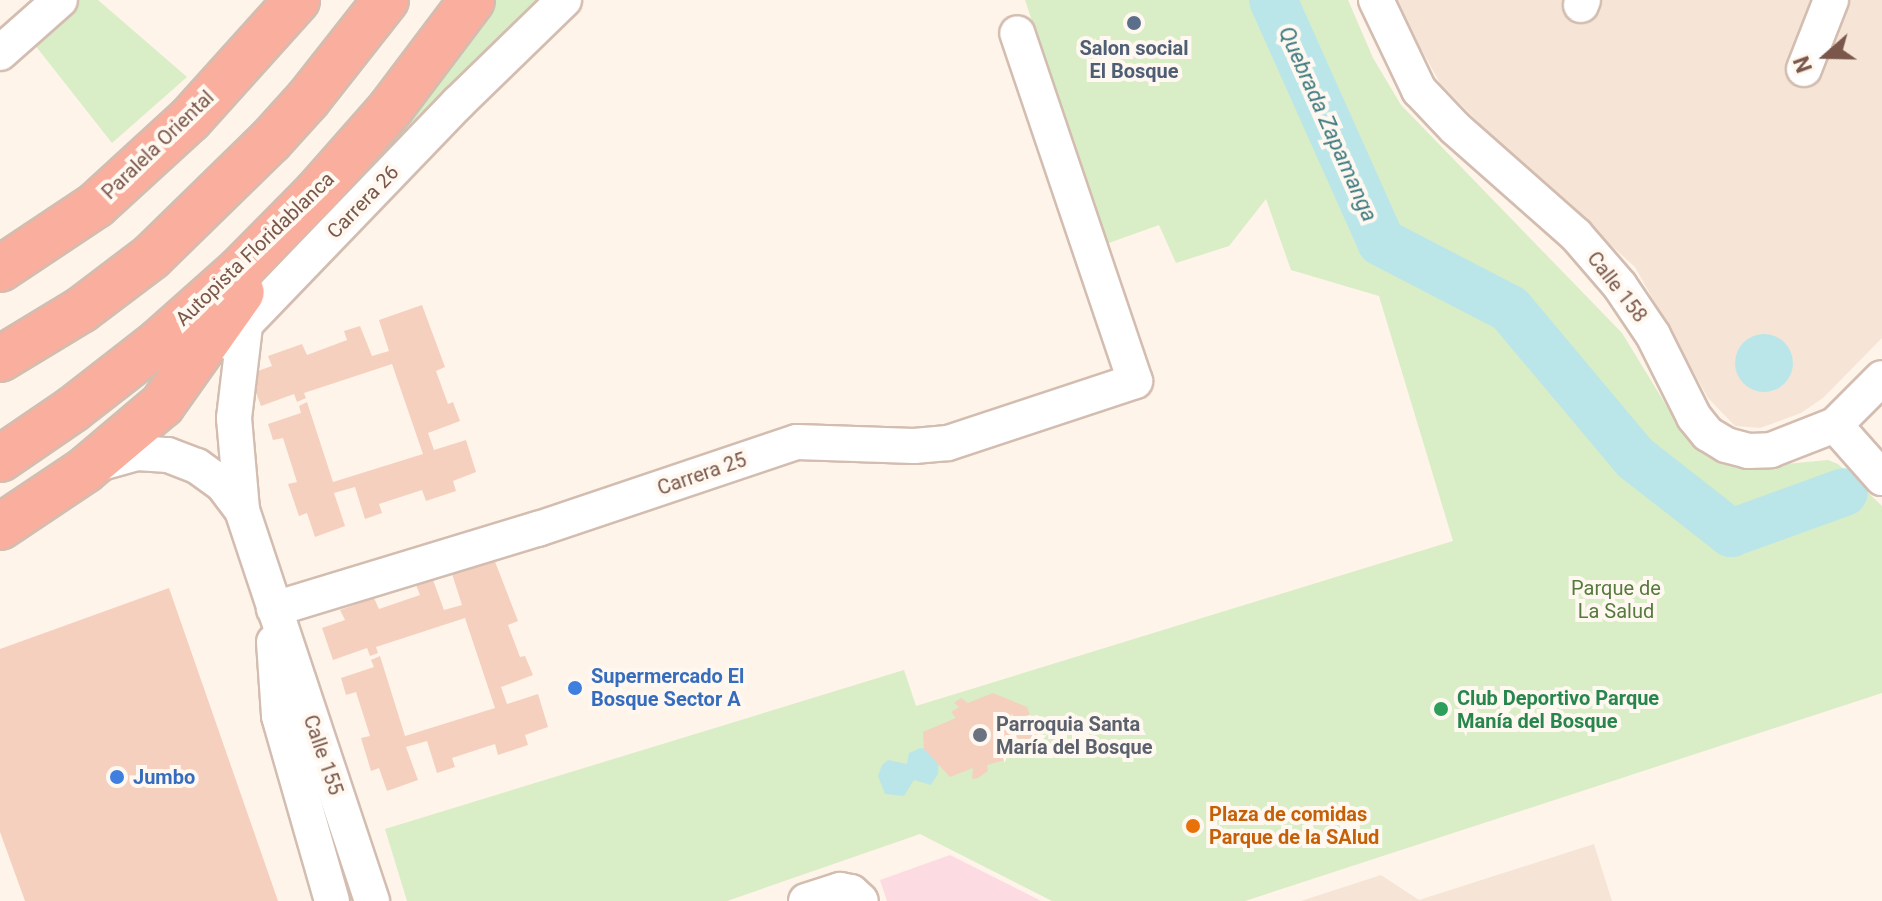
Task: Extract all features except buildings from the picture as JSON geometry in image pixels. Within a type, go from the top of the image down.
[{"type":"highway","name":"Paralela Oriental","points":[[0,269],[96,205],[190,119],[297,0]]},
{"type":"highway","points":[[0,359],[81,310],[151,257],[279,131],[386,0]]},
{"type":"highway","name":"Autopista Floridablanca","points":[[0,459],[159,342],[240,270],[316,193],[390,109],[472,0]]},
{"type":"highway","points":[[0,527],[85,470],[162,405],[316,193]]},
{"type":"highway","points":[[0,285],[96,205]]},
{"type":"street","points":[[0,53],[60,0]]},
{"type":"street","name":"Carrera 26","points":[[162,405],[245,326],[434,127],[564,0]]},
{"type":"street","name":"Calle 158","points":[[1376,0],[1419,90],[1504,173],[1576,235],[1620,286],[1653,335],[1694,417],[1708,434],[1726,445],[1748,451],[1771,450],[1835,425]]},
{"type":"street","points":[[1804,69],[1831,0]]},
{"type":"street","name":"Carrera 25","points":[[274,609],[538,529],[797,442],[914,446],[948,443],[1135,381],[1017,33]]},
{"type":"street","name":"Calle 155","points":[[245,326],[234,418],[242,510],[372,901]]},
{"type":"street","points":[[1882,378],[1835,425],[1882,478]]},
{"type":"street","name":"Calle 155","points":[[85,470],[137,453],[168,455],[197,466],[223,485],[242,510]]},
{"type":"street","name":"Calle 155","points":[[274,609],[273,673],[279,716],[332,901]]},
{"type":"street","points":[[806,901],[840,890],[851,892],[861,901]]},
{"type":"shaded area","points":[[1394,0],[1882,0],[1882,338],[1823,398],[1801,413],[1760,428],[1735,426],[1708,398],[1635,267],[1502,147],[1440,83]]},
{"type":"shaded area","points":[[1594,844],[1612,901],[1301,901],[1381,875],[1419,900]]},
{"type":"shaded area","points":[[950,855],[1041,901],[887,901],[880,880]]},
{"type":"green space","points":[[73,0],[98,0],[187,77],[112,143],[31,40]]},
{"type":"green space","points":[[471,0],[539,0],[469,78],[243,312],[280,253]]},
{"type":"green space","name":"Parque de La Salud","points":[[1025,0],[1348,0],[1373,58],[1401,105],[1622,333],[1680,428],[1700,449],[1726,463],[1753,467],[1828,460],[1838,464],[1882,506],[1882,693],[1245,901],[1052,901],[920,834],[727,901],[407,901],[385,829],[904,670],[916,706],[1453,541],[1379,296],[1291,270],[1266,199],[1229,246],[1176,263],[1159,225],[1106,244]]},
{"type":"water","points":[[1764,334],[1775,336],[1784,343],[1791,352],[1791,374],[1784,383],[1775,390],[1764,392],[1753,390],[1744,383],[1737,374],[1735,363],[1737,352],[1744,343],[1753,336]]},
{"type":"water","points":[[920,748],[930,749],[939,760],[938,774],[931,785],[914,780],[904,796],[885,794],[878,776],[882,765],[888,760],[907,764],[909,753]]},
{"type":"waterway","name":"Quebrada Zapamanga","points":[[1273,0],[1381,242],[1510,309],[1635,458],[1731,533],[1844,492]]},
{"type":"place","name":"Salon social El Bosque","points":[[1134,23]]},
{"type":"place","name":"Supermercado El Bosque Sector A","points":[[575,688]]},
{"type":"place","name":"Club Deportivo Parque Manía del Bosque","points":[[1441,709]]},
{"type":"place","name":"Parroquia Santa María del Bosque","points":[[980,735]]},
{"type":"place","name":"Jumbo","points":[[117,777]]},
{"type":"place","name":"Plaza de comidas Parque de la SAlud","points":[[1193,826]]}]
